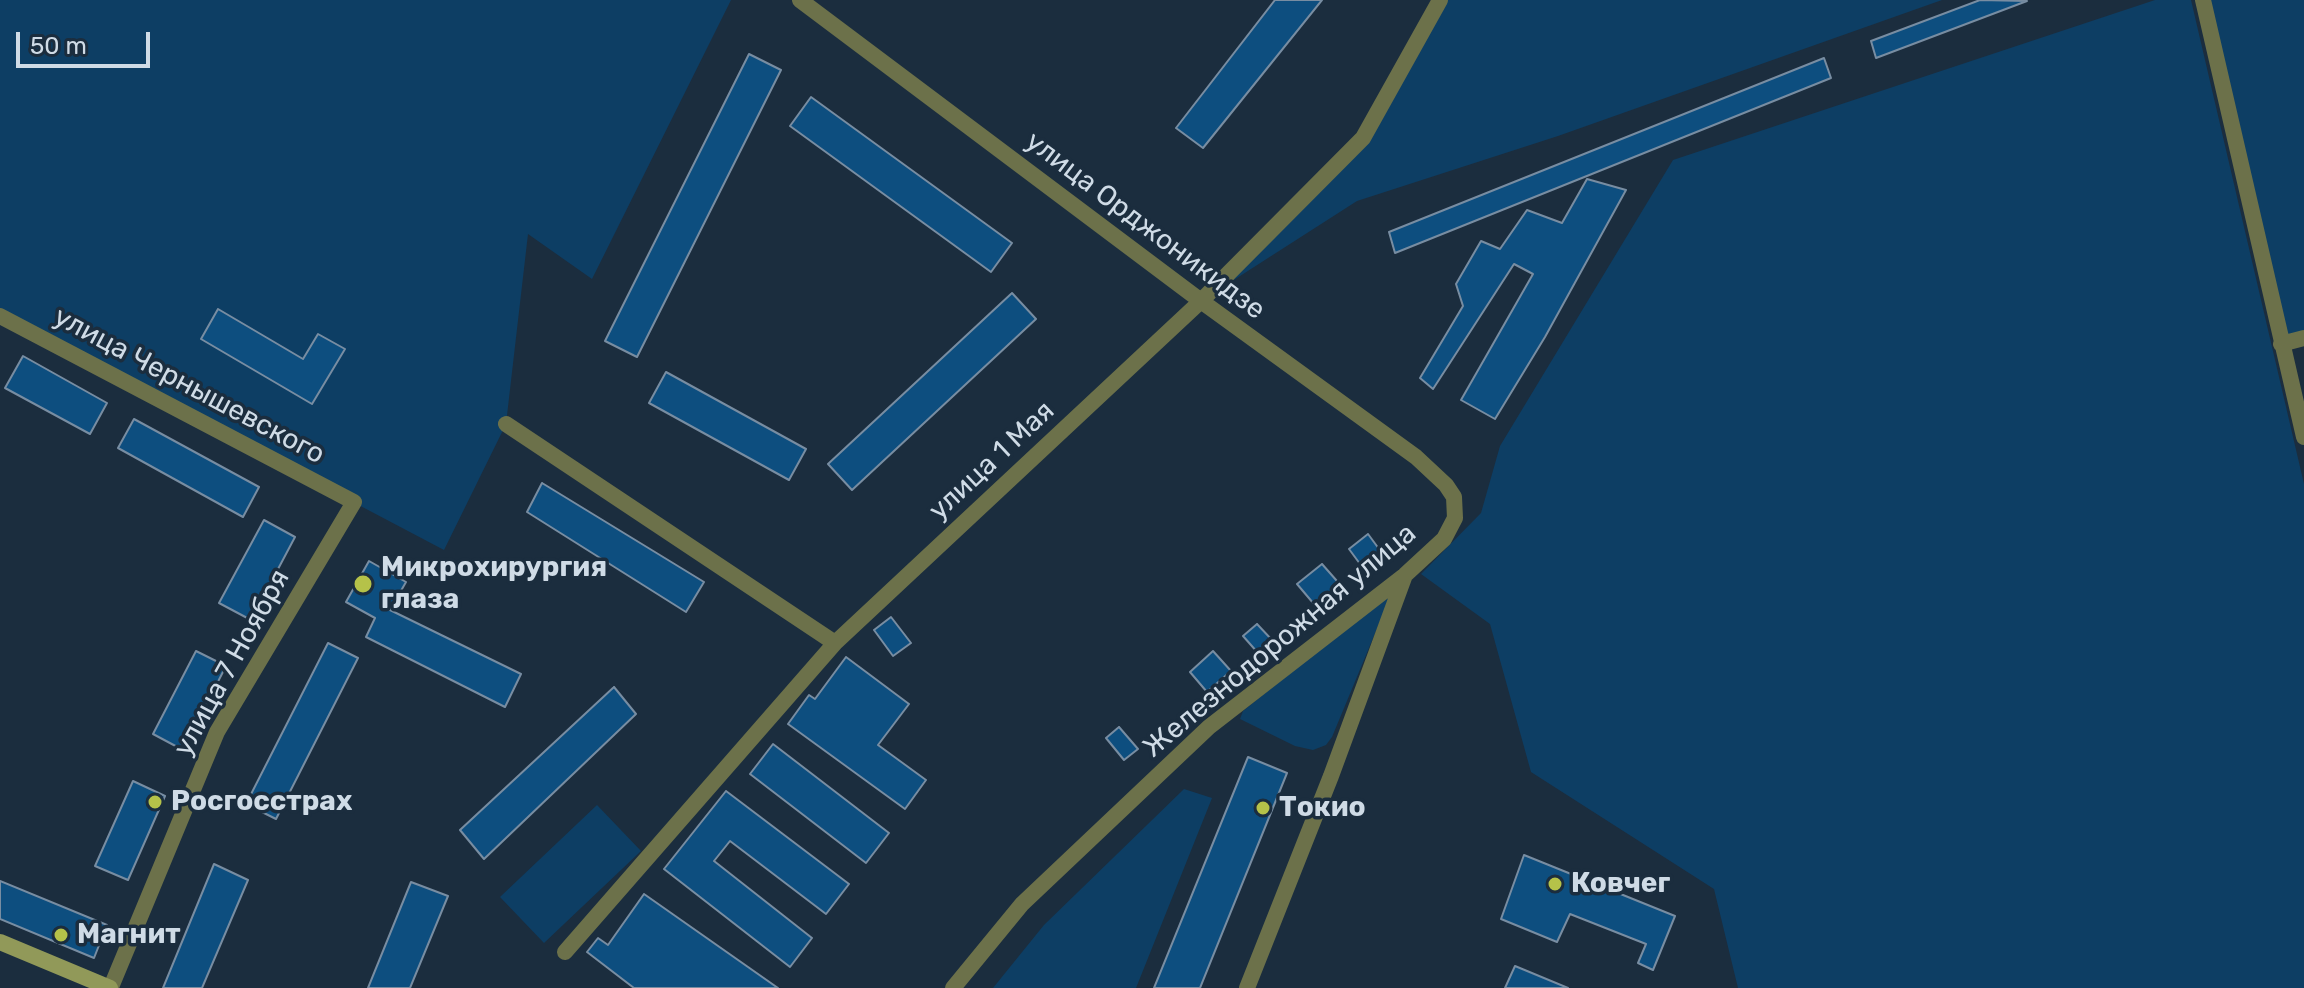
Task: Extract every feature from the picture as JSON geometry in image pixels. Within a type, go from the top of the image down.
[{"type":"main road","points":[[0,942],[111,987]]},
{"type":"street","name":"улица Орджоникидзе","points":[[800,0],[1201,301],[1416,457],[1446,485],[1454,497]]},
{"type":"street","name":"улица 1 Мая","points":[[565,952],[835,643],[1201,301],[1363,138],[1440,0]]},
{"type":"street","points":[[2203,0],[2304,437]]},
{"type":"street","name":"улица Чернышевского","points":[[0,316],[354,502]]},
{"type":"street","points":[[2281,344],[2304,338]]},
{"type":"street","points":[[506,424],[835,643]]},
{"type":"street","name":"Железнодорожная улица","points":[[953,988],[1022,904],[1209,727],[1405,575],[1444,539],[1455,518],[1454,497]]},
{"type":"street","name":"улица 7 Ноября","points":[[111,987],[217,732],[354,502]]},
{"type":"street","points":[[1247,988],[1331,776],[1405,575]]},
{"type":"shaded area","points":[[0,0],[731,0],[592,279],[528,234],[506,424],[444,550],[0,316]]},
{"type":"shaded area","points":[[1440,0],[1942,0],[1558,136],[1357,201],[1201,301],[1363,138]]},
{"type":"shaded area","points":[[2155,0],[2191,0],[2304,484],[2304,988],[1738,988],[1714,889],[1531,772],[1490,624],[1421,574],[1481,513],[1500,446],[1673,160]]},
{"type":"shaded area","points":[[2203,0],[2304,0],[2304,338],[2281,344]]},
{"type":"shaded area","points":[[1393,590],[1326,745],[1313,750],[1295,746],[1240,719],[1243,711]]},
{"type":"shaded area","points":[[1184,789],[1212,798],[1136,988],[993,988],[1044,925]]},
{"type":"shaded area","points":[[597,805],[641,851],[544,943],[500,897]]},
{"type":"building","points":[[1275,0],[1322,0],[1203,148],[1176,128]]},
{"type":"building","points":[[1980,0],[2027,1],[1876,58],[1871,41]]},
{"type":"building","points":[[749,54],[781,70],[637,357],[605,341]]},
{"type":"building","points":[[1824,58],[1831,78],[1395,253],[1389,232]]},
{"type":"building","points":[[811,97],[1012,243],[991,272],[790,126]]},
{"type":"building","points":[[1587,179],[1626,190],[1545,337],[1495,419],[1461,400],[1533,274],[1514,264],[1433,389],[1420,378],[1463,306],[1456,284],[1481,241],[1500,249],[1527,210],[1562,223]]},
{"type":"building","points":[[1012,293],[1036,319],[852,490],[828,464]]},
{"type":"building","points":[[218,309],[303,359],[318,334],[345,349],[312,404],[201,339]]},
{"type":"building","points":[[23,356],[107,403],[90,434],[5,388]]},
{"type":"building","points":[[666,372],[806,449],[789,480],[649,403]]},
{"type":"building","points":[[134,419],[259,487],[243,517],[118,448]]},
{"type":"building","points":[[542,483],[704,582],[686,612],[527,512]]},
{"type":"building","points":[[264,520],[295,537],[251,620],[219,603]]},
{"type":"building","points":[[1368,534],[1382,553],[1363,568],[1349,549]]},
{"type":"building","points":[[369,561],[406,582],[390,610],[521,674],[505,707],[366,637],[375,618],[346,602]]},
{"type":"building","points":[[1322,564],[1344,589],[1319,610],[1297,584]]},
{"type":"building","points":[[891,617],[911,643],[893,656],[874,630]]},
{"type":"building","points":[[1257,624],[1272,640],[1258,653],[1243,636]]},
{"type":"building","points":[[328,643],[358,658],[276,819],[246,804]]},
{"type":"building","points":[[196,651],[226,666],[183,750],[153,734]]},
{"type":"building","points":[[1213,651],[1231,671],[1207,692],[1190,672]]},
{"type":"building","points":[[846,657],[909,704],[878,745],[926,780],[905,809],[788,724],[809,695],[815,699]]},
{"type":"building","points":[[614,687],[636,714],[484,859],[460,830]]},
{"type":"building","points":[[1119,727],[1138,749],[1124,760],[1106,738]]},
{"type":"building","points":[[773,744],[889,833],[866,863],[750,774]]},
{"type":"building","points":[[1248,757],[1287,773],[1200,988],[1154,988]]},
{"type":"building","points":[[133,781],[165,796],[128,880],[95,866]]},
{"type":"building","points":[[726,791],[849,884],[826,914],[730,841],[714,861],[812,938],[790,967],[664,869]]},
{"type":"building","name":"Ковчег","points":[[1524,855],[1675,916],[1653,970],[1638,963],[1646,944],[1570,914],[1557,942],[1501,919]]},
{"type":"building","points":[[214,864],[248,880],[202,988],[163,988]]},
{"type":"building","points":[[0,881],[107,925],[94,958],[0,919]]},
{"type":"building","points":[[411,882],[448,896],[410,988],[368,988]]},
{"type":"building","points":[[644,894],[778,988],[634,988],[587,952],[598,938],[608,945]]},
{"type":"building","points":[[1515,966],[1568,988],[1505,988]]},
{"type":"place","name":"Микрохирургия глаза","points":[[363,584]]},
{"type":"place","name":"Росгосстрах","points":[[155,802]]},
{"type":"place","name":"Токио","points":[[1263,808]]},
{"type":"place","name":"Ковчег","points":[[1555,884]]},
{"type":"place","name":"Магнит","points":[[61,935]]}]
